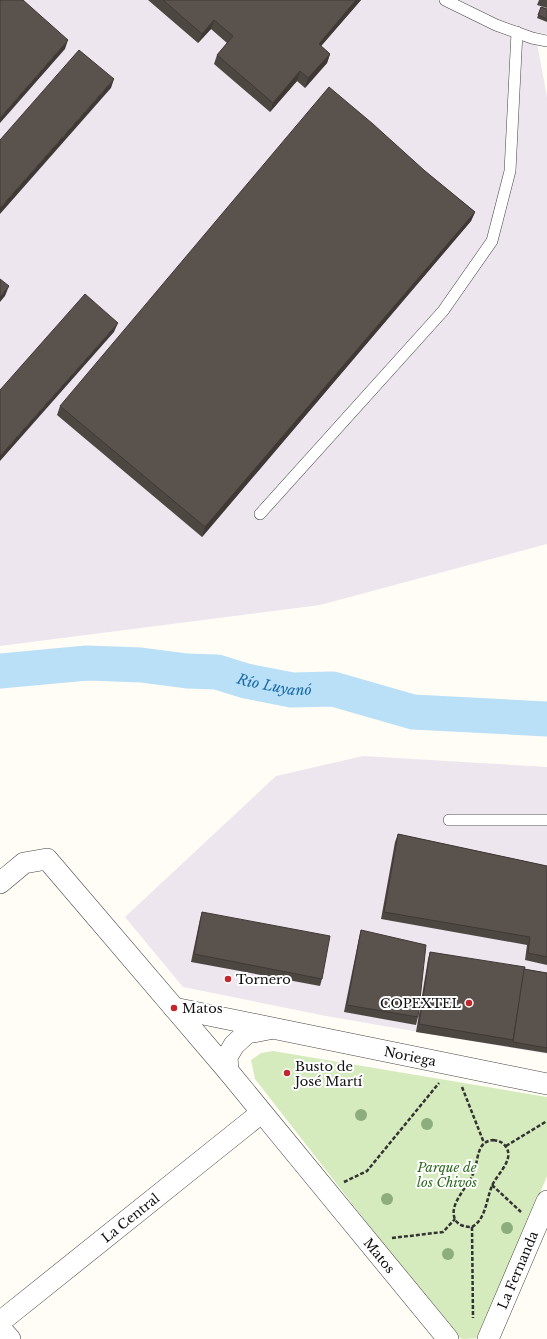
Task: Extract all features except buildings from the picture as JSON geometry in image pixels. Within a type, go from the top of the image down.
[{"type":"street","name":"Matos","points":[[0,883],[24,863],[47,859],[228,1071],[448,1339]]},
{"type":"street","name":"Noriega","points":[[174,1008],[547,1084]]},
{"type":"street","name":"Noriega","points":[[228,1071],[227,1057],[234,1045],[247,1033],[273,1028]]},
{"type":"street","name":"La Central","points":[[0,1322],[261,1113]]},
{"type":"street","name":"La Fernanda","points":[[488,1339],[547,1201]]},
{"type":"street","points":[[0,1328],[10,1339]]},
{"type":"lane","points":[[445,0],[496,25],[547,41]]},
{"type":"lane","points":[[260,514],[443,311],[492,241],[510,171],[517,32]]},
{"type":"lane","points":[[449,820],[547,820]]},
{"type":"path","points":[[326,1190],[367,1171],[454,1065],[484,1143]]},
{"type":"path","points":[[506,1146],[547,1121]]},
{"type":"path","points":[[489,1141],[498,1141],[506,1146],[508,1151],[507,1160],[492,1185],[480,1220],[472,1226],[462,1226],[455,1219],[453,1210],[474,1173],[479,1150],[484,1143],[489,1141]]},
{"type":"path","points":[[492,1185],[536,1227]]},
{"type":"path","points":[[367,1241],[443,1232],[455,1219]]},
{"type":"path","points":[[472,1226],[474,1324]]},
{"type":"shaded area","points":[[0,0],[547,0],[547,34],[535,32],[547,97],[547,544],[320,605],[0,646]]},
{"type":"shaded area","points":[[363,756],[547,767],[547,1054],[326,1016],[183,987],[125,917],[276,776]]},
{"type":"green space","name":"Parque de los Chivos","points":[[273,1051],[547,1097],[547,1176],[480,1338],[463,1339],[455,1336],[255,1079],[251,1060],[261,1053]]},
{"type":"waterway","name":"Río Luyanó","points":[[0,671],[87,663],[141,665],[187,671],[217,672],[246,681],[292,690],[333,689],[413,712],[547,719]]},
{"type":"place","name":"Tornero","points":[[228,979]]},
{"type":"place","name":"COPEXTEL","points":[[469,1003]]},
{"type":"place","name":"Matos","points":[[174,1008]]},
{"type":"place","name":"Busto de José Martí","points":[[287,1073]]}]
